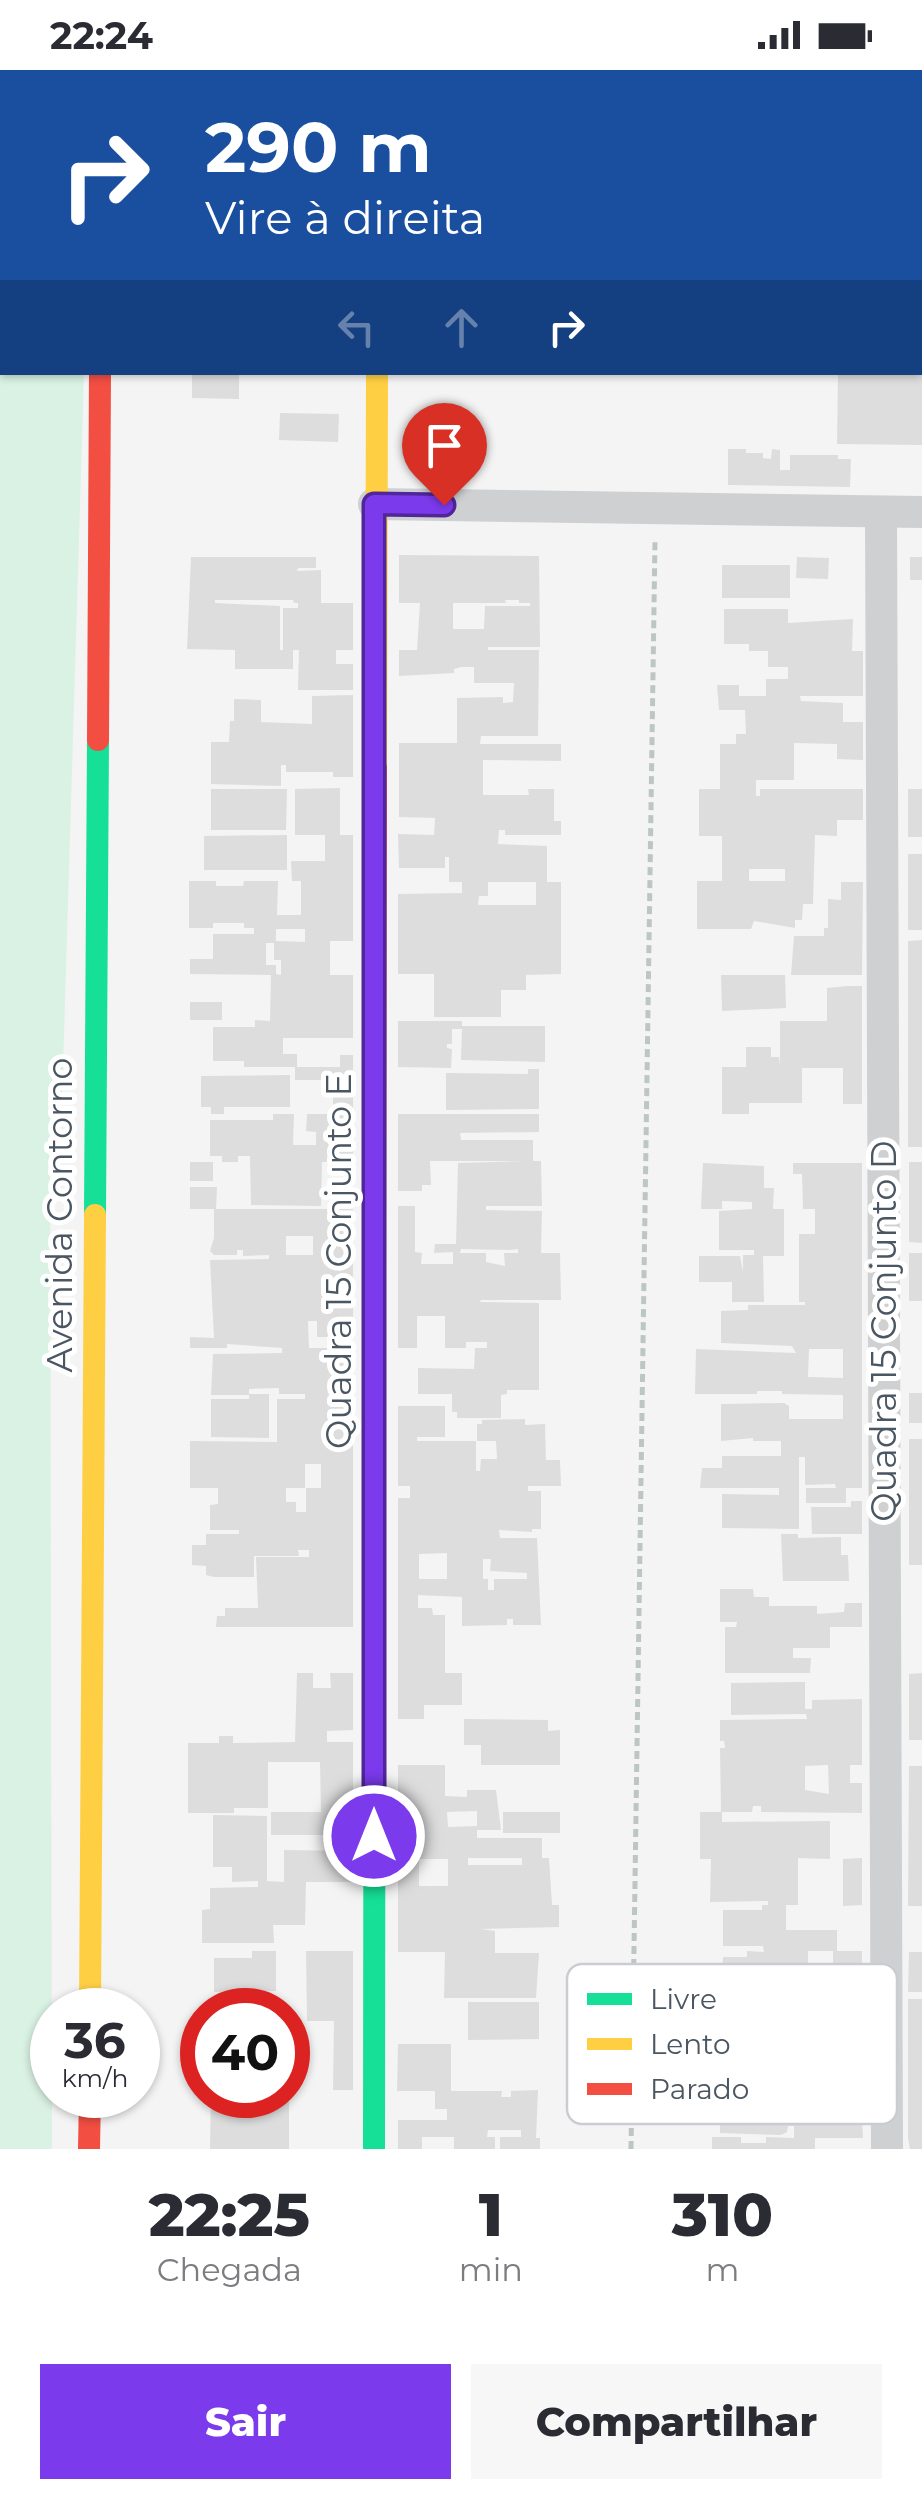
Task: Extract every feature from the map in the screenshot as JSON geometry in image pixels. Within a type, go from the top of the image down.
[{"type":"street","name":"Avenida Contorno","points":[[90,1988],[100,375]]},
{"type":"street","name":"Quadra 15 Conjunto E","points":[[374,2149],[377,375]]},
{"type":"street","points":[[374,504],[922,512]]},
{"type":"street","name":"Quadra 15 Conjunto D","points":[[880,512],[886,1964]]},
{"type":"street","points":[[89,2149],[90,2118]]},
{"type":"street","name":"Quadra 15 Conjunto D","points":[[887,2124],[887,2149]]},
{"type":"path","points":[[634,1964],[655,507]]},
{"type":"path","points":[[631,2124],[631,2149]]},
{"type":"green space","points":[[0,375],[84,375],[62,1100],[50,1102],[52,1988],[30,1988],[30,2118],[52,2118],[52,2149],[0,2149]]},
{"type":"building","points":[[192,375],[239,375],[239,399],[192,398]]},
{"type":"building","points":[[838,375],[922,375],[922,445],[837,444]]},
{"type":"building","points":[[280,413],[339,414],[338,442],[279,440]]},
{"type":"building","points":[[728,449],[746,449],[746,453],[763,453],[763,458],[771,459],[772,449],[780,450],[780,470],[790,470],[790,455],[838,455],[838,459],[851,459],[850,487],[728,485]]},
{"type":"building","points":[[399,555],[539,556],[540,647],[488,647],[539,650],[538,736],[481,736],[480,744],[561,744],[561,761],[483,760],[483,795],[529,795],[528,789],[554,789],[554,821],[561,821],[561,835],[505,835],[505,830],[499,830],[498,844],[547,846],[547,882],[561,882],[561,974],[526,975],[526,990],[501,990],[501,1017],[434,1017],[434,974],[398,974],[398,894],[462,893],[462,882],[449,882],[449,857],[445,857],[445,868],[399,868],[398,834],[434,835],[435,818],[399,817],[399,743],[457,743],[457,698],[503,697],[503,703],[513,702],[514,683],[474,683],[474,667],[454,669],[454,673],[399,676],[399,650],[417,650],[420,603],[399,603]],"holes":[[[505,600],[519,600],[530,606],[485,606],[484,629],[453,629],[453,603],[506,603]],[[488,882],[536,882],[536,905],[478,905],[479,896],[488,896]]]},
{"type":"building","points":[[191,557],[316,557],[316,568],[297,571],[321,570],[321,603],[353,603],[353,650],[336,650],[336,664],[353,664],[353,690],[298,690],[299,650],[293,650],[293,669],[235,669],[235,650],[187,649]],"holes":[[[293,600],[298,608],[283,608],[283,650],[280,606],[215,603]]]},
{"type":"building","points":[[797,557],[829,558],[828,579],[796,578]]},
{"type":"building","points":[[910,557],[922,557],[922,580],[910,580]]},
{"type":"building","points":[[722,565],[790,565],[790,598],[722,598]]},
{"type":"building","points":[[724,609],[788,609],[788,623],[853,619],[852,651],[863,651],[863,696],[800,696],[801,701],[843,703],[843,722],[863,722],[863,760],[837,759],[837,744],[794,743],[794,780],[756,780],[756,796],[760,796],[760,789],[863,789],[863,820],[837,820],[837,836],[815,835],[813,904],[803,904],[802,920],[795,920],[795,928],[754,921],[751,929],[697,929],[697,881],[722,881],[722,836],[699,836],[699,789],[720,789],[720,744],[736,744],[736,734],[746,734],[745,710],[719,710],[717,685],[739,685],[739,696],[766,696],[766,679],[788,679],[788,667],[768,667],[768,651],[749,651],[749,644],[724,644]],"holes":[[[749,869],[785,869],[785,881],[749,881]]]},
{"type":"building","points":[[353,695],[353,777],[333,777],[333,772],[286,772],[286,765],[281,765],[281,786],[211,784],[211,742],[229,742],[234,699],[261,700],[261,722],[312,724],[312,696]]},
{"type":"building","points":[[340,788],[340,835],[353,835],[353,941],[330,941],[330,975],[353,975],[353,1038],[283,1038],[283,1054],[297,1054],[297,1067],[340,1067],[340,1055],[353,1055],[353,1162],[322,1162],[321,1206],[251,1205],[250,1156],[238,1156],[238,1162],[222,1162],[222,1156],[210,1156],[210,1120],[273,1120],[273,1114],[294,1114],[293,1145],[316,1145],[316,1132],[306,1131],[307,1114],[333,1114],[333,1080],[295,1080],[295,1067],[244,1067],[244,1061],[213,1061],[213,1027],[255,1027],[255,1020],[270,1021],[271,975],[190,974],[190,959],[213,959],[213,934],[254,934],[254,928],[244,928],[244,923],[213,923],[213,928],[189,928],[189,881],[243,886],[244,881],[278,881],[277,915],[301,915],[301,881],[292,881],[291,861],[325,861],[325,835],[295,835],[295,789]],"holes":[[[276,929],[305,929],[305,942],[276,941]],[[266,943],[274,943],[274,960],[281,960],[281,975],[276,974],[276,965],[266,965]]]},
{"type":"building","points":[[211,789],[287,789],[286,830],[211,830]]},
{"type":"building","points":[[908,789],[922,789],[922,837],[908,837]]},
{"type":"building","points":[[287,835],[287,870],[204,870],[204,836]]},
{"type":"building","points":[[908,854],[922,854],[922,930],[908,930]]},
{"type":"building","points":[[841,882],[863,882],[862,975],[791,975],[794,936],[824,936],[824,928],[828,928],[828,899],[841,900]]},
{"type":"building","points":[[922,940],[922,1147],[908,1147],[908,941]]},
{"type":"building","points":[[721,975],[785,975],[786,1008],[722,1011]]},
{"type":"building","points":[[862,986],[862,1104],[843,1104],[843,1068],[802,1068],[802,1103],[749,1103],[749,1114],[722,1114],[722,1067],[746,1067],[746,1047],[771,1047],[771,1057],[779,1057],[780,1066],[780,1021],[827,1021],[827,988]]},
{"type":"building","points":[[190,1002],[222,1002],[222,1020],[190,1020]]},
{"type":"building","points":[[398,1021],[545,1026],[545,1062],[461,1060],[462,1029],[452,1029],[452,1044],[447,1044],[452,1049],[451,1068],[398,1067]]},
{"type":"building","points":[[528,1069],[539,1069],[539,1109],[446,1110],[446,1073],[528,1074]]},
{"type":"building","points":[[290,1075],[290,1107],[224,1107],[224,1114],[211,1114],[211,1107],[201,1107],[201,1076]]},
{"type":"building","points":[[398,1114],[539,1114],[539,1132],[460,1133],[461,1140],[533,1140],[533,1161],[541,1161],[542,1206],[486,1206],[486,1210],[542,1211],[541,1253],[560,1253],[561,1300],[480,1302],[539,1303],[539,1390],[507,1390],[507,1394],[501,1395],[501,1418],[457,1418],[457,1412],[452,1412],[452,1394],[418,1394],[418,1368],[474,1369],[475,1348],[487,1348],[487,1342],[445,1348],[445,1316],[417,1316],[417,1348],[398,1348],[398,1206],[415,1206],[415,1252],[422,1253],[421,1264],[453,1264],[453,1252],[434,1253],[435,1244],[456,1244],[458,1163],[525,1161],[430,1161],[431,1185],[422,1185],[422,1191],[398,1191]],"holes":[[[461,1249],[518,1249],[518,1253],[504,1253],[505,1266],[486,1262],[486,1253],[460,1253]]]},
{"type":"building","points":[[190,1162],[213,1162],[213,1181],[190,1181]]},
{"type":"building","points":[[909,1162],[922,1162],[922,1243],[909,1242]]},
{"type":"building","points":[[703,1163],[764,1166],[764,1188],[774,1188],[773,1209],[784,1209],[784,1256],[763,1256],[764,1302],[732,1302],[732,1282],[699,1282],[699,1256],[740,1256],[743,1272],[743,1255],[754,1255],[754,1250],[719,1250],[719,1211],[752,1209],[752,1202],[722,1201],[722,1209],[701,1209]]},
{"type":"building","points":[[793,1163],[862,1163],[862,1488],[846,1488],[846,1503],[806,1503],[806,1488],[836,1488],[835,1484],[805,1485],[805,1457],[799,1457],[799,1529],[722,1528],[722,1494],[779,1495],[779,1488],[700,1488],[702,1468],[722,1468],[722,1456],[781,1456],[781,1441],[721,1441],[721,1404],[784,1403],[789,1406],[789,1419],[843,1419],[843,1395],[782,1391],[695,1394],[696,1349],[796,1353],[792,1346],[721,1343],[721,1311],[748,1310],[748,1305],[805,1305],[799,1302],[799,1234],[815,1234],[815,1209],[803,1209],[802,1174],[793,1174]],"holes":[[[809,1349],[843,1349],[843,1378],[808,1377]]]},
{"type":"building","points":[[190,1187],[217,1187],[216,1209],[190,1209]]},
{"type":"building","points":[[214,1209],[353,1209],[349,1255],[353,1255],[353,1337],[317,1337],[317,1321],[308,1321],[309,1348],[353,1348],[353,1627],[216,1627],[217,1616],[225,1616],[225,1608],[258,1608],[256,1557],[309,1557],[309,1550],[298,1550],[299,1556],[254,1556],[254,1577],[214,1577],[206,1575],[206,1566],[192,1565],[192,1545],[206,1545],[206,1534],[239,1534],[239,1530],[210,1530],[210,1505],[218,1504],[218,1488],[190,1488],[190,1441],[277,1442],[277,1399],[305,1399],[305,1394],[279,1394],[279,1388],[249,1389],[249,1394],[269,1394],[269,1438],[211,1437],[211,1399],[249,1399],[249,1395],[211,1395],[213,1354],[282,1353],[282,1348],[227,1344],[227,1348],[190,1348],[190,1337],[214,1338],[210,1260],[269,1259],[269,1255],[243,1256],[243,1250],[237,1250],[237,1255],[214,1255],[210,1251]],"holes":[[[286,1236],[313,1236],[313,1255],[286,1255]],[[305,1464],[321,1464],[321,1488],[306,1488],[306,1512],[296,1512],[296,1502],[286,1502],[286,1488],[305,1488]]]},
{"type":"building","points":[[909,1253],[922,1253],[922,1301],[909,1301]]},
{"type":"building","points":[[909,1393],[922,1393],[922,1423],[909,1423]]},
{"type":"building","points":[[398,1406],[445,1406],[445,1437],[417,1437],[417,1441],[476,1441],[476,1471],[480,1471],[481,1459],[497,1459],[496,1441],[477,1441],[477,1424],[482,1424],[482,1420],[525,1419],[525,1425],[545,1424],[546,1460],[560,1460],[561,1486],[528,1486],[528,1491],[541,1491],[541,1529],[499,1530],[500,1538],[537,1538],[541,1625],[513,1625],[513,1619],[507,1619],[507,1625],[462,1626],[462,1597],[418,1595],[418,1608],[432,1608],[433,1615],[445,1615],[445,1673],[462,1673],[462,1705],[424,1705],[424,1719],[398,1719],[398,1498],[410,1498],[410,1486],[398,1486]],"holes":[[[447,1553],[447,1579],[419,1579],[419,1554]],[[483,1559],[491,1559],[490,1571],[527,1573],[527,1579],[494,1579],[494,1590],[488,1590],[488,1579],[483,1579]]]},
{"type":"building","points":[[909,1439],[922,1439],[922,1565],[909,1565]]},
{"type":"building","points":[[851,1501],[862,1501],[862,1534],[812,1534],[811,1507],[851,1507]]},
{"type":"building","points":[[781,1534],[798,1534],[798,1538],[841,1537],[841,1555],[848,1555],[849,1581],[783,1581]]},
{"type":"building","points":[[720,1589],[753,1589],[754,1597],[769,1597],[769,1606],[817,1606],[817,1614],[844,1612],[845,1603],[862,1603],[862,1627],[830,1627],[830,1648],[793,1648],[793,1658],[811,1658],[810,1673],[725,1673],[725,1627],[736,1627],[737,1622],[720,1622]]},
{"type":"building","points":[[297,1673],[313,1673],[313,1688],[331,1688],[330,1673],[353,1673],[353,1730],[327,1731],[327,1742],[353,1742],[353,1835],[271,1835],[271,1812],[321,1812],[320,1762],[268,1762],[268,1808],[188,1813],[188,1743],[219,1743],[219,1736],[233,1736],[233,1743],[295,1742]]},
{"type":"building","points":[[922,1673],[922,1740],[909,1740],[909,1674]]},
{"type":"building","points":[[805,1682],[805,1709],[812,1709],[812,1700],[862,1699],[862,1765],[850,1765],[850,1783],[862,1783],[862,1813],[761,1812],[761,1806],[753,1806],[752,1812],[722,1812],[722,1822],[830,1821],[830,1859],[798,1858],[798,1905],[786,1905],[786,1930],[837,1930],[837,1951],[862,1951],[862,1964],[833,1964],[833,1951],[808,1951],[808,1964],[723,1964],[723,1957],[747,1957],[747,1951],[764,1952],[763,1946],[723,1946],[723,1910],[762,1910],[768,1901],[710,1902],[711,1859],[700,1859],[700,1812],[721,1812],[720,1748],[725,1748],[724,1741],[720,1741],[720,1720],[807,1719],[806,1714],[731,1715],[731,1683]],"holes":[[[828,1765],[829,1794],[805,1790],[805,1766]]]},
{"type":"building","points":[[464,1719],[548,1720],[548,1731],[560,1730],[560,1765],[481,1765],[481,1745],[464,1745]]},
{"type":"building","points":[[398,1765],[445,1765],[445,1796],[467,1797],[467,1790],[496,1790],[501,1830],[477,1830],[477,1838],[542,1838],[542,1858],[549,1858],[552,1905],[559,1905],[559,1927],[481,1929],[495,1931],[495,1953],[539,1953],[536,1998],[444,1998],[445,1952],[398,1952]],"holes":[[[477,1811],[477,1826],[448,1827],[447,1812]],[[468,1858],[522,1858],[522,1865],[468,1865]],[[419,1859],[448,1859],[448,1886],[419,1886]]]},
{"type":"building","points":[[909,1766],[922,1766],[922,1906],[908,1906]]},
{"type":"building","points":[[503,1812],[560,1812],[560,1833],[503,1833]]},
{"type":"building","points":[[213,1815],[267,1816],[267,1881],[284,1882],[284,1850],[353,1851],[353,1882],[306,1882],[305,1925],[273,1925],[274,1943],[202,1943],[202,1910],[210,1909],[210,1888],[258,1887],[258,1881],[232,1882],[232,1867],[213,1867]]},
{"type":"building","points":[[862,1858],[862,1905],[843,1906],[843,1859]]},
{"type":"building","points":[[252,1951],[276,1951],[276,1988],[214,1988],[214,1958],[252,1958]]},
{"type":"building","points":[[306,1951],[353,1951],[353,2090],[333,2090],[334,2021],[310,2021],[310,1988],[307,1988]]},
{"type":"building","points":[[909,1952],[922,1952],[922,1992],[908,1992]]},
{"type":"building","points":[[908,1999],[922,1999],[922,2149],[910,2149],[908,2138]]},
{"type":"building","points":[[468,2002],[539,2002],[539,2039],[468,2040]]},
{"type":"building","points":[[398,2044],[451,2044],[451,2091],[502,2091],[501,2097],[511,2097],[511,2091],[538,2090],[536,2138],[540,2138],[540,2149],[500,2149],[500,2137],[521,2137],[521,2130],[488,2130],[487,2137],[495,2137],[495,2149],[454,2149],[454,2137],[422,2137],[422,2149],[398,2149],[398,2120],[447,2120],[447,2109],[435,2109],[435,2091],[397,2091]]},
{"type":"building","points":[[211,2118],[289,2118],[289,2149],[210,2149]]},
{"type":"building","points":[[720,2124],[862,2124],[863,2138],[815,2138],[815,2149],[712,2149],[712,2137],[741,2137],[741,2143],[766,2143],[766,2137],[794,2138],[794,2126],[788,2126],[781,2135],[720,2133]]},
{"type":"traffic: fast","points":[[95,1215],[98,740]]},
{"type":"traffic: fast","points":[[374,2149],[375,1276]]},
{"type":"traffic: slow","points":[[376,768],[377,375]]},
{"type":"traffic: slow","points":[[90,1988],[95,1215]]},
{"type":"traffic: jam","points":[[98,740],[100,375]]},
{"type":"traffic: jam","points":[[375,1276],[376,768]]},
{"type":"traffic: jam","points":[[89,2149],[90,2118]]},
{"type":"route","points":[[374,1836],[374,504],[444,505]]}]
